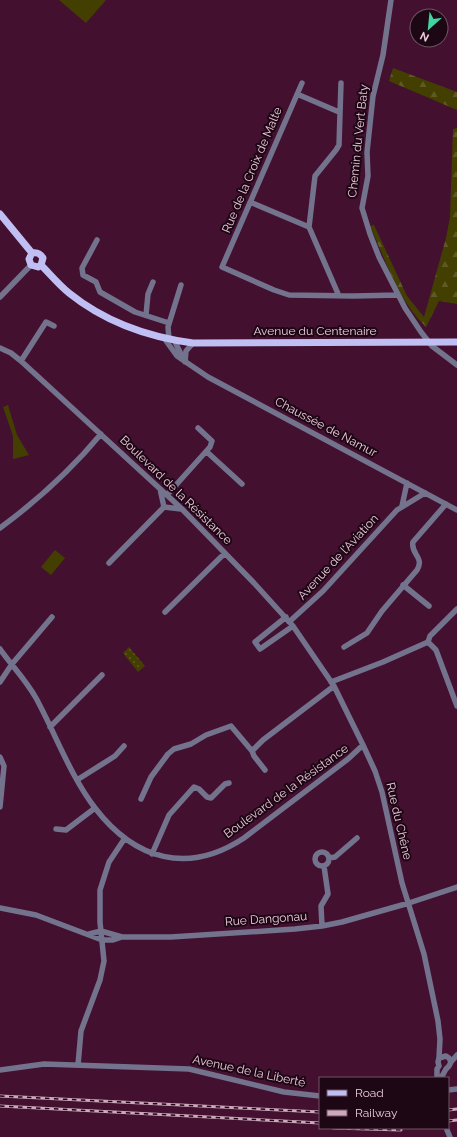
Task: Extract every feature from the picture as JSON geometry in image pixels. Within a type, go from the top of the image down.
[{"type":"main road","points":[[0,214],[32,254]]},
{"type":"main road","points":[[35,252],[43,258],[41,265],[38,267],[31,265],[29,259],[32,254],[35,252]]},
{"type":"main road","name":"Avenue du Centenaire","points":[[41,265],[68,293],[97,313],[123,326],[169,339],[193,342],[457,342]]},
{"type":"street","name":"Chemin du Vert Baty","points":[[391,0],[383,55],[373,96],[367,152],[368,176],[362,208],[377,251],[398,295],[429,342],[457,365]]},
{"type":"street","points":[[341,82],[339,145],[315,176],[309,226],[339,296],[398,295]]},
{"type":"street","name":"Rue de la Croix de Malte","points":[[302,83],[222,267],[289,295],[339,296]]},
{"type":"street","points":[[297,94],[339,112]]},
{"type":"street","points":[[250,202],[309,226]]},
{"type":"street","points":[[97,240],[82,268],[83,275],[96,282],[100,292],[135,312],[169,323]]},
{"type":"street","points":[[0,297],[31,265]]},
{"type":"street","points":[[146,315],[148,294],[153,282]]},
{"type":"street","points":[[181,285],[168,327],[169,339],[185,362]]},
{"type":"street","points":[[21,361],[46,322],[54,326]]},
{"type":"street","name":"Chaussée de Namur","points":[[169,339],[176,356],[208,377],[408,482],[457,510]]},
{"type":"street","points":[[185,362],[186,351],[193,342]]},
{"type":"street","name":"Boulevard de la Résistance","points":[[0,348],[11,353],[21,361],[182,509],[289,622],[332,684],[363,745],[348,759],[256,829],[227,848],[211,854],[187,859],[168,858],[152,854],[125,838],[111,826],[95,808],[77,780],[31,690],[0,649]]},
{"type":"street","points":[[167,495],[210,447],[212,441],[198,428]]},
{"type":"street","points":[[0,528],[18,515],[58,481],[101,434]]},
{"type":"street","points":[[207,452],[242,484]]},
{"type":"street","points":[[402,506],[408,482]]},
{"type":"street","points":[[160,489],[164,507]]},
{"type":"street","name":"Avenue de l'Aviation","points":[[289,622],[324,591],[397,510],[425,493]]},
{"type":"street","points":[[344,646],[367,633],[382,611],[420,565],[412,546],[414,539],[446,504]]},
{"type":"street","points":[[164,507],[182,509]]},
{"type":"street","points":[[109,563],[164,507]]},
{"type":"street","points":[[165,612],[225,553]]},
{"type":"street","points":[[403,585],[429,606]]},
{"type":"street","points":[[252,751],[263,740],[332,684],[428,642],[430,636],[457,609]]},
{"type":"street","points":[[0,682],[12,664],[52,617]]},
{"type":"street","points":[[289,622],[260,649],[255,642],[289,622]]},
{"type":"street","points":[[428,642],[436,650],[457,706]]},
{"type":"street","points":[[50,727],[102,675]]},
{"type":"street","points":[[141,799],[151,777],[168,754],[174,749],[192,744],[206,735],[231,726],[252,751],[265,770]]},
{"type":"street","name":"Rue du Chêne","points":[[363,745],[375,771],[382,792],[398,866],[424,954],[438,1021],[440,1058]]},
{"type":"street","points":[[77,780],[116,756],[124,746]]},
{"type":"street","points":[[0,757],[4,766],[0,808]]},
{"type":"street","points":[[152,854],[169,816],[194,787],[199,789],[207,797],[211,798],[229,782]]},
{"type":"street","points":[[56,829],[66,830],[95,808]]},
{"type":"street","points":[[78,1065],[81,1031],[100,980],[104,961],[99,906],[100,890],[109,862],[125,838]]},
{"type":"street","points":[[330,858],[335,858],[357,838]]},
{"type":"street","points":[[324,866],[320,866],[316,862],[317,855],[321,852],[326,853],[330,858]]},
{"type":"street","points":[[324,866],[328,863],[330,858]]},
{"type":"street","points":[[322,926],[321,906],[328,894],[324,866]]},
{"type":"street","name":"Rue Dangonau","points":[[101,931],[122,937],[171,937],[288,930],[322,926],[342,922],[408,903],[457,887]]},
{"type":"street","points":[[0,908],[36,915],[102,940]]},
{"type":"street","points":[[89,934],[101,931]]},
{"type":"street","name":"Rue Dangonau","points":[[102,940],[113,940],[122,937]]},
{"type":"street","points":[[439,1077],[457,1055]]},
{"type":"street","points":[[438,1077],[437,1069],[440,1058],[446,1056],[451,1062]]},
{"type":"street","name":"Avenue de la Liberté","points":[[0,1070],[44,1064],[189,1070],[284,1092],[319,1096]]},
{"type":"street","points":[[439,1066],[446,1069]]},
{"type":"street","points":[[447,1130],[450,1137]]},
{"type":"green space","points":[[59,0],[106,0],[86,23]]},
{"type":"green space","points":[[393,68],[457,92],[457,110],[389,81]]},
{"type":"green space","points":[[457,128],[457,304],[439,301],[426,327],[416,317],[400,293],[370,226],[374,225],[407,296],[424,317],[446,238],[450,217],[453,129]]},
{"type":"green space","points":[[8,405],[17,435],[29,455],[13,459],[13,436],[3,407]]},
{"type":"green space","points":[[55,550],[65,558],[51,575],[41,567]]},
{"type":"green space","points":[[129,647],[145,666],[138,672],[123,653]]},
{"type":"railway","points":[[0,1096],[319,1112]]},
{"type":"railway","points":[[0,1106],[319,1123]]},
{"type":"railway","points":[[449,1110],[457,1109]]},
{"type":"railway","points":[[449,1121],[457,1120]]},
{"type":"railway","points":[[367,1129],[401,1130]]}]
